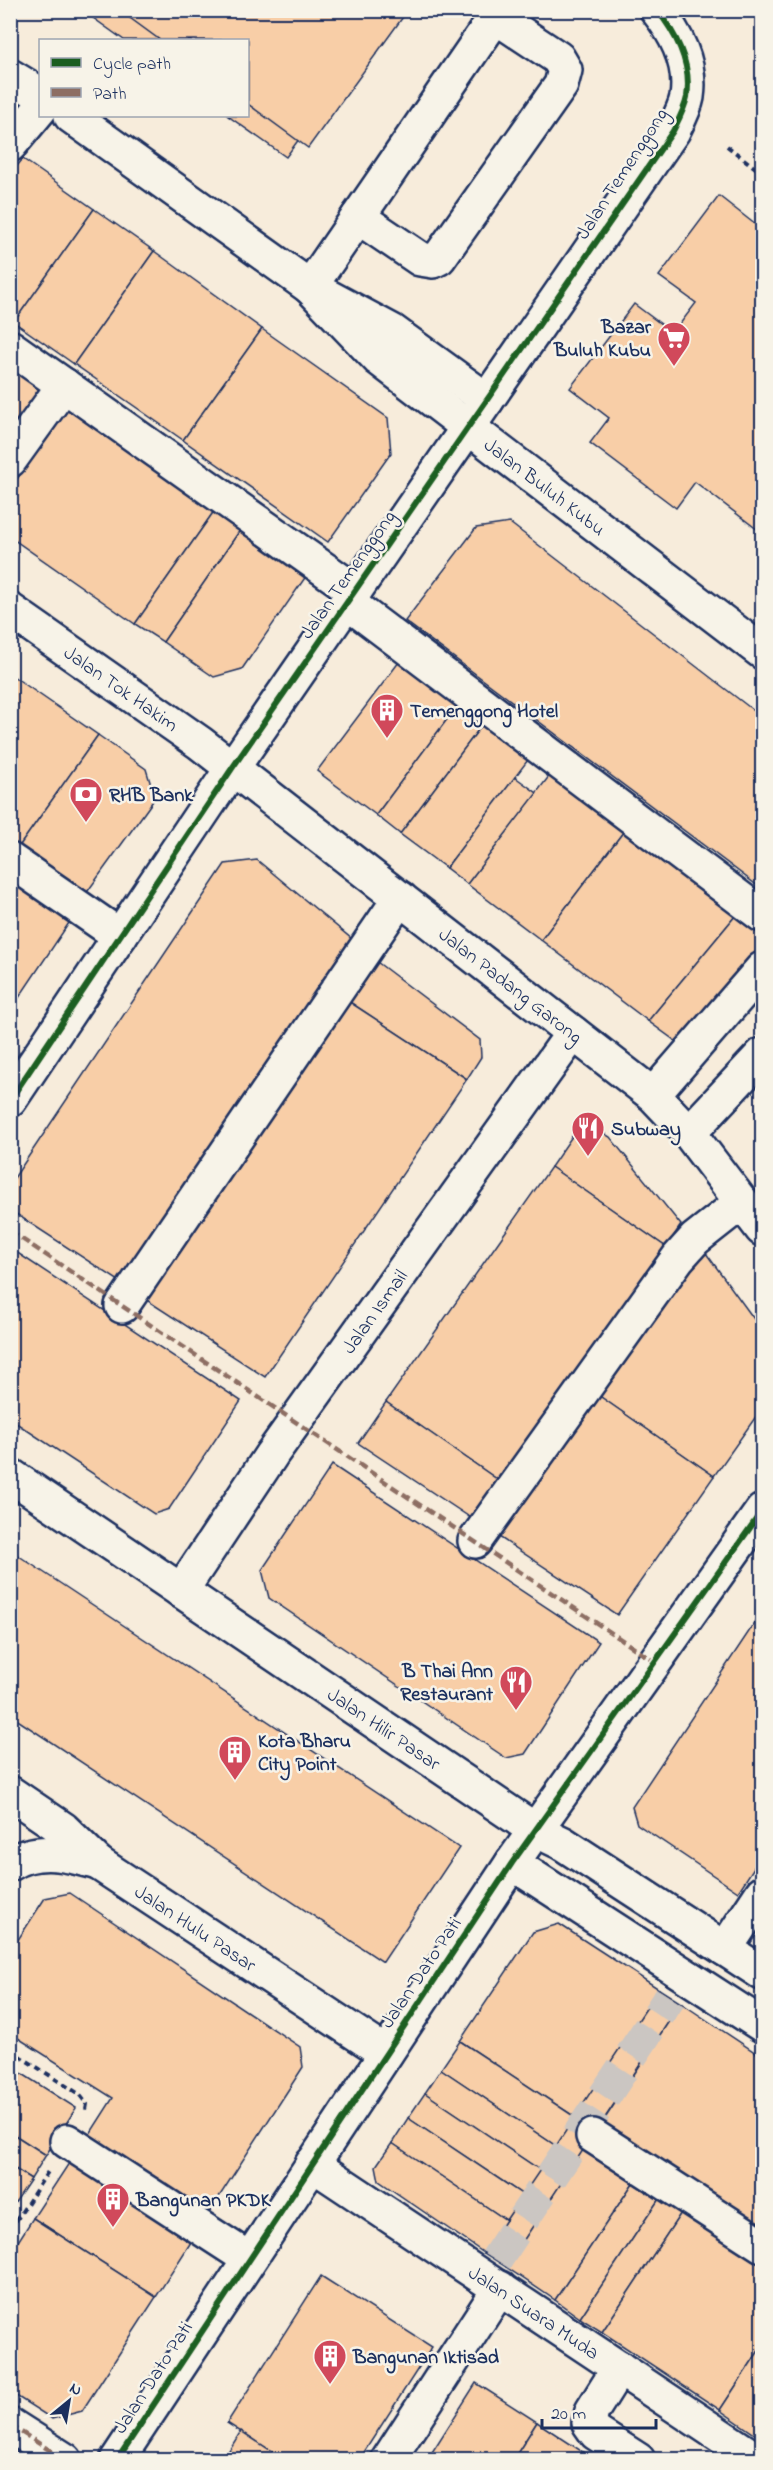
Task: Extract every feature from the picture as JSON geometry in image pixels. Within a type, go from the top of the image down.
[{"type":"street","name":"Jalan Temenggong","points":[[10,1100],[232,767],[673,132],[687,97],[686,59],[672,29],[657,10]]},
{"type":"street","points":[[310,287],[358,217],[498,14],[558,58],[565,70],[561,85],[439,258],[433,261],[420,259],[358,217]]},
{"type":"street","points":[[10,145],[25,85]]},
{"type":"street","name":"Jalan Buluh Kubu","points":[[72,117],[310,287],[392,331],[487,400]]},
{"type":"street","name":"Jalan Buluh Kubu","points":[[310,287],[379,359],[762,652]]},
{"type":"street","points":[[10,347],[351,597],[762,915]]},
{"type":"street","points":[[10,460],[64,385]]},
{"type":"street","name":"Jalan Tok Hakim","points":[[10,610],[232,767]]},
{"type":"street","name":"Jalan Padang Garong","points":[[232,767],[653,1095],[689,1133],[762,1229]]},
{"type":"street","points":[[10,860],[120,936]]},
{"type":"street","points":[[122,1305],[400,898]]},
{"type":"street","points":[[653,1095],[762,969]]},
{"type":"street","name":"Jalan Ismail","points":[[181,1591],[272,1454],[573,1033]]},
{"type":"street","points":[[689,1133],[762,1055]]},
{"type":"street","points":[[475,1541],[678,1258],[695,1239],[742,1202]]},
{"type":"street","name":"Jalan Hilir Pasar","points":[[10,1476],[535,1830],[562,1843],[762,1973]]},
{"type":"street","name":"Jalan Dato Pati","points":[[117,2460],[512,1863],[762,1511]]},
{"type":"street","name":"Jalan Hulu Pasar","points":[[10,1793],[63,1829],[98,1863],[386,2053]]},
{"type":"street","points":[[10,1864],[35,1854],[54,1853],[71,1855],[98,1863]]},
{"type":"street","points":[[512,1863],[678,1986],[762,2025]]},
{"type":"street","points":[[725,1949],[762,1893]]},
{"type":"street","points":[[593,2136],[762,2245]]},
{"type":"street","points":[[67,2141],[249,2259]]},
{"type":"street","name":"Jalan Suara Muda","points":[[312,2164],[493,2275],[619,2368],[758,2460]]},
{"type":"street","points":[[388,2460],[493,2275]]},
{"type":"street","points":[[619,2368],[592,2411],[589,2423],[596,2433],[638,2460]]},
{"type":"street","points":[[10,2425],[65,2460]]},
{"type":"path","points":[[727,146],[762,173]]},
{"type":"building","points":[[82,10],[393,10],[286,157],[229,117],[249,117],[249,39],[123,39]]},
{"type":"building","points":[[119,10],[408,10],[308,148],[249,105],[249,39],[159,39]]},
{"type":"building","points":[[23,159],[94,209],[14,322],[10,320],[10,174]]},
{"type":"building","name":"Bazar Buluh Kubu","points":[[719,196],[756,225],[762,217],[762,533],[695,482],[676,508],[590,443],[609,418],[570,388],[634,304],[673,333],[696,303],[659,276]]},
{"type":"building","points":[[94,209],[154,251],[74,364],[14,322]]},
{"type":"building","points":[[154,251],[262,329],[183,440],[74,364]]},
{"type":"building","points":[[262,329],[388,418],[391,453],[328,542],[183,440]]},
{"type":"building","points":[[10,361],[45,385],[10,435]]},
{"type":"building","points":[[69,405],[217,507],[135,624],[10,537],[10,489]]},
{"type":"building","points":[[217,507],[243,526],[163,642],[135,624]]},
{"type":"building","points":[[510,523],[762,717],[762,889],[405,621],[476,528]]},
{"type":"building","points":[[243,526],[309,572],[242,669],[214,677],[163,642]]},
{"type":"building","name":"Temenggong Hotel","points":[[399,662],[457,706],[376,815],[317,771]]},
{"type":"building","points":[[10,674],[98,735],[18,848],[10,843]]},
{"type":"building","points":[[457,706],[482,725],[400,834],[376,815]]},
{"type":"building","points":[[482,725],[528,760],[446,868],[400,834]]},
{"type":"building","name":"RHB Bank","points":[[98,735],[146,769],[155,798],[85,895],[18,848]]},
{"type":"building","points":[[550,775],[624,831],[541,940],[467,884]]},
{"type":"building","points":[[515,777],[537,793],[467,884],[446,868]]},
{"type":"building","points":[[624,831],[736,915],[648,1021],[541,940]]},
{"type":"building","points":[[257,860],[353,940],[122,1283],[10,1210],[10,1184],[225,864]]},
{"type":"building","points":[[10,868],[75,914],[10,1011]]},
{"type":"building","points":[[736,915],[762,935],[762,954],[681,1045],[648,1021]]},
{"type":"building","points":[[373,959],[480,1040],[481,1057],[467,1079],[345,999]]},
{"type":"building","points":[[345,999],[467,1079],[265,1377],[145,1299]]},
{"type":"building","points":[[595,1128],[610,1137],[681,1225],[666,1247],[551,1167],[577,1129]]},
{"type":"building","points":[[551,1167],[666,1247],[501,1482],[386,1402]]},
{"type":"building","points":[[10,1248],[241,1401],[169,1509],[154,1514],[10,1419]]},
{"type":"building","points":[[703,1249],[762,1330],[762,1408],[714,1476],[598,1395]]},
{"type":"building","points":[[598,1395],[714,1476],[617,1615],[499,1537]]},
{"type":"building","points":[[386,1402],[501,1482],[474,1520],[358,1443]]},
{"type":"building","points":[[332,1465],[599,1642],[525,1754],[506,1758],[269,1598],[262,1570]]},
{"type":"building","name":"Kota Bharu City Point","points":[[10,1550],[459,1848],[383,1962],[10,1715]]},
{"type":"building","points":[[762,1612],[762,1855],[738,1892],[637,1824],[632,1807]]},
{"type":"building","points":[[70,1893],[300,2047],[303,2067],[208,2214],[88,2137],[113,2098],[10,2033],[10,1952],[45,1898]]},
{"type":"building","points":[[559,1924],[659,1989],[575,2117],[460,2041],[533,1932]]},
{"type":"building","points":[[659,1989],[681,2003],[506,2267],[484,2253]]},
{"type":"building","points":[[681,2003],[762,2057],[762,2227],[602,2123]]},
{"type":"building","points":[[460,2041],[575,2117],[556,2146],[441,2069]]},
{"type":"building","points":[[10,2066],[76,2108],[46,2155],[10,2132]]},
{"type":"building","points":[[441,2069],[556,2146],[540,2170],[425,2093]]},
{"type":"building","points":[[425,2093],[540,2170],[523,2195],[408,2118]]},
{"type":"building","points":[[408,2118],[523,2195],[506,2220],[392,2143]]},
{"type":"building","points":[[10,2132],[46,2155],[31,2179],[10,2166]]},
{"type":"building","points":[[392,2143],[506,2220],[484,2253],[379,2181],[376,2166]]},
{"type":"building","points":[[583,2150],[633,2183],[555,2300],[506,2267]]},
{"type":"building","name":"Bangunan PKDK","points":[[71,2160],[193,2239],[156,2297],[33,2218]]},
{"type":"building","points":[[10,2166],[31,2179],[10,2210]]},
{"type":"building","points":[[633,2183],[659,2199],[580,2318],[555,2300]]},
{"type":"building","points":[[659,2199],[681,2213],[602,2332],[580,2318]]},
{"type":"building","points":[[681,2213],[762,2266],[762,2346],[720,2410],[602,2332]]},
{"type":"building","points":[[33,2218],[156,2297],[82,2411],[52,2419],[10,2392],[10,2254]]},
{"type":"building","name":"Bangunan Iktisad","points":[[321,2276],[432,2347],[359,2460],[285,2460],[227,2423]]},
{"type":"building","points":[[762,2346],[762,2439],[720,2410]]},
{"type":"building","points":[[476,2383],[537,2422],[513,2460],[427,2460]]},
{"type":"building","points":[[537,2422],[595,2460],[513,2460]]},
{"type":"building","points":[[241,2431],[285,2460],[223,2460]]},
{"type":"building","points":[[10,2448],[28,2460],[10,2460]]},
{"type":"tunnel","points":[[496,2260],[670,1997]]},
{"type":"marked path","points":[[10,1231],[655,1662]]},
{"type":"marked path","points":[[10,2425],[65,2460]]},
{"type":"cycle path","points":[[10,1100],[233,767],[673,131],[687,97],[687,73],[677,40],[657,10]]},
{"type":"cycle path","points":[[117,2460],[512,1863],[762,1511]]},
{"type":"place","name":"Bazar Buluh Kubu","points":[[674,367]]},
{"type":"place","name":"Temenggong Hotel","points":[[387,739]]},
{"type":"place","name":"RHB Bank","points":[[86,823]]},
{"type":"place","name":"Subway","points":[[588,1157]]},
{"type":"place","name":"B Thai Ann Restaurant","points":[[516,1711]]},
{"type":"place","name":"Kota Bharu City Point","points":[[235,1781]]},
{"type":"place","name":"Bangunan PKDK","points":[[113,2228]]},
{"type":"place","name":"Bangunan Iktisad","points":[[330,2385]]}]
